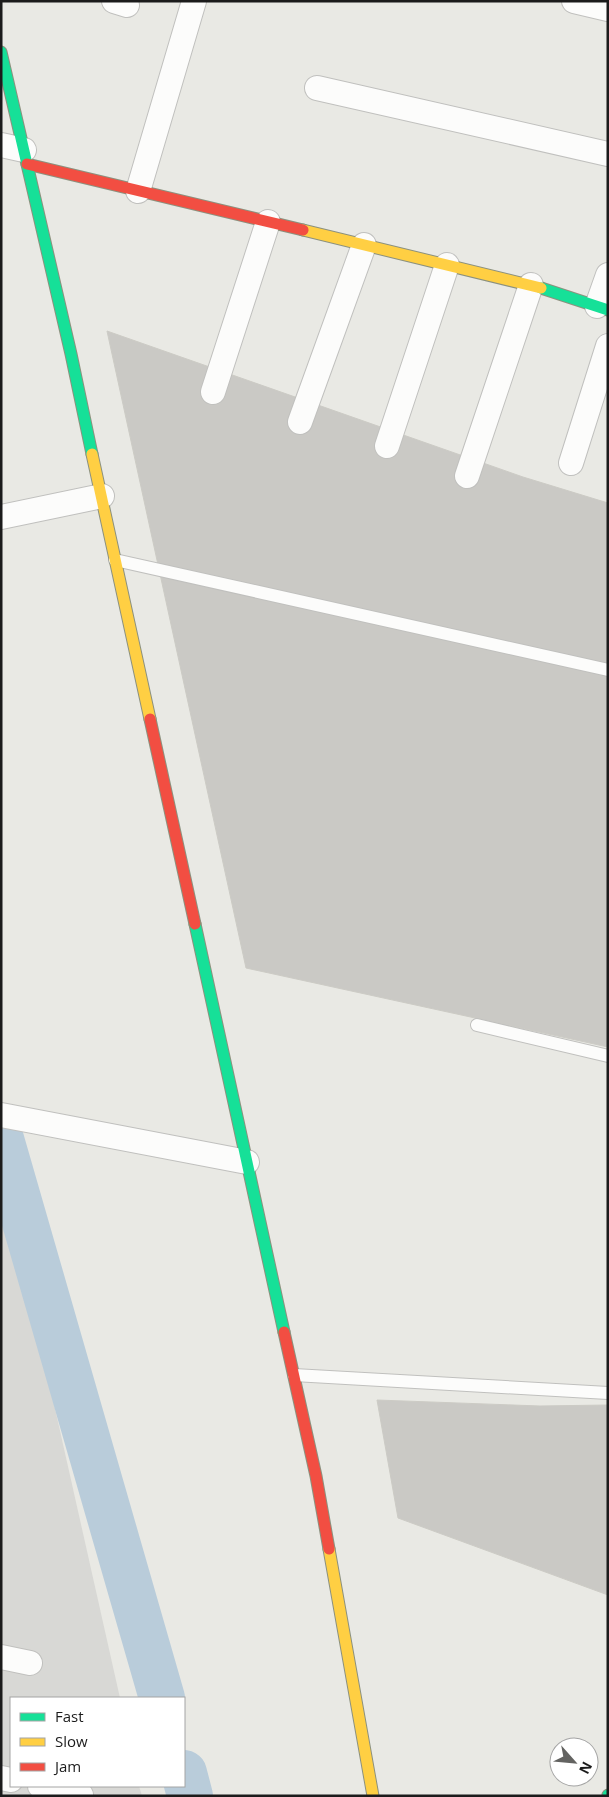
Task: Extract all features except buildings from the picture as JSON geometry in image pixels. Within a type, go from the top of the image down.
[{"type":"street","points":[[138,191],[194,1]]},
{"type":"street","points":[[574,1],[608,9]]},
{"type":"street","points":[[1,52],[72,354],[115,560],[316,1476],[373,1796]]},
{"type":"street","points":[[317,88],[608,154]]},
{"type":"street","points":[[1,145],[26,157],[138,191],[531,285],[603,308],[608,275]]},
{"type":"street","points":[[213,392],[268,222]]},
{"type":"street","points":[[300,422],[364,245]]},
{"type":"street","points":[[387,446],[447,265]]},
{"type":"street","points":[[467,476],[531,285]]},
{"type":"street","points":[[571,463],[608,346]]},
{"type":"street","points":[[1,517],[102,496]]},
{"type":"street","points":[[7,1116],[247,1162]]},
{"type":"street","points":[[1,1657],[30,1663]]},
{"type":"street","points":[[45,1787],[81,1794]]},
{"type":"lane","points":[[115,560],[608,670]]},
{"type":"lane","points":[[477,1025],[608,1056]]},
{"type":"lane","points":[[294,1375],[608,1392]]},
{"type":"shaded area","points":[[1,1168],[120,1697],[10,1697],[10,1787],[139,1787],[142,1796],[1,1796]]},
{"type":"waterway","points":[[1,1139],[162,1697]]},
{"type":"waterway","points":[[185,1777],[190,1796]]},
{"type":"traffic: fast","points":[[1,52],[71,354],[92,454]]},
{"type":"traffic: fast","points":[[541,288],[608,310]]},
{"type":"traffic: fast","points":[[195,924],[284,1332]]},
{"type":"traffic: slow","points":[[303,230],[541,288]]},
{"type":"traffic: slow","points":[[92,454],[150,719]]},
{"type":"traffic: slow","points":[[329,1549],[373,1796]]},
{"type":"traffic: jam","points":[[27,164],[303,230]]},
{"type":"traffic: jam","points":[[150,719],[195,924]]},
{"type":"traffic: jam","points":[[284,1332],[316,1476],[329,1549]]}]
